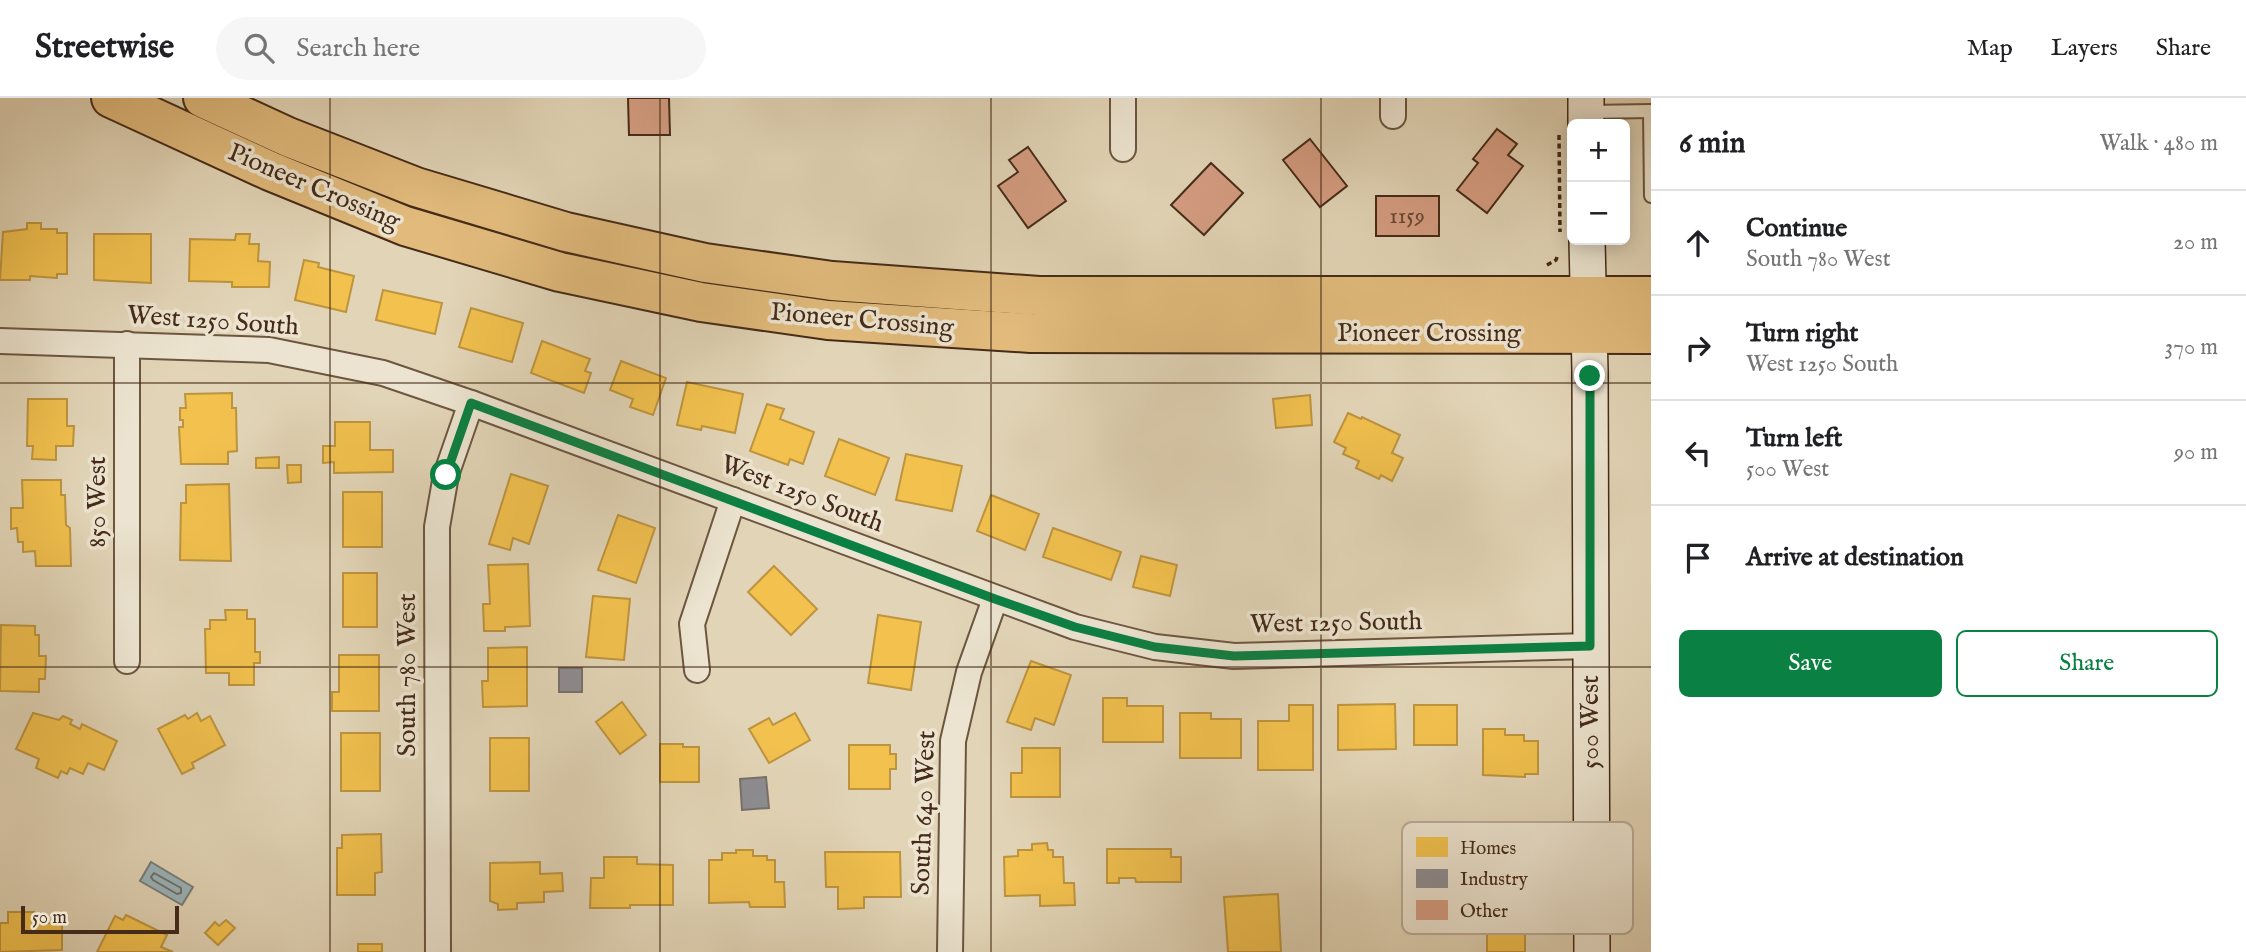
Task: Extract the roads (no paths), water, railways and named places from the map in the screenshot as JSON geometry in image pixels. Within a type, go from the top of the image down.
[{"type":"highway","name":"Pioneer Crossing","points":[[111,98],[270,171],[405,226],[560,272],[701,302],[828,320],[1031,333],[1651,334]]},
{"type":"highway","name":"Pioneer Crossing","points":[[203,98],[288,137],[416,187],[566,232],[705,263],[832,281],[1039,296],[1651,296]]},
{"type":"street","points":[[1123,98],[1123,149]]},
{"type":"street","name":"500 West","points":[[1570,245],[1588,295],[1590,333],[1591,822]]},
{"type":"street","name":"West 1250 South","points":[[0,341],[270,350],[383,373],[471,403],[995,599],[1075,627],[1155,647],[1234,656],[1590,646]]},
{"type":"street","name":"850 West","points":[[127,344],[127,661]]},
{"type":"street","name":"South 780 West","points":[[438,952],[438,527],[446,475],[471,403]]},
{"type":"street","points":[[697,670],[692,624],[733,500]]},
{"type":"street","name":"South 640 West","points":[[950,952],[953,741],[968,672],[995,599]]},
{"type":"street","name":"500 West","points":[[1592,934],[1592,952]]},
{"type":"lane","points":[[1579,115],[1650,111],[1651,196]]},
{"type":"water","points":[[151,862],[193,887],[182,905],[140,881]]}]
